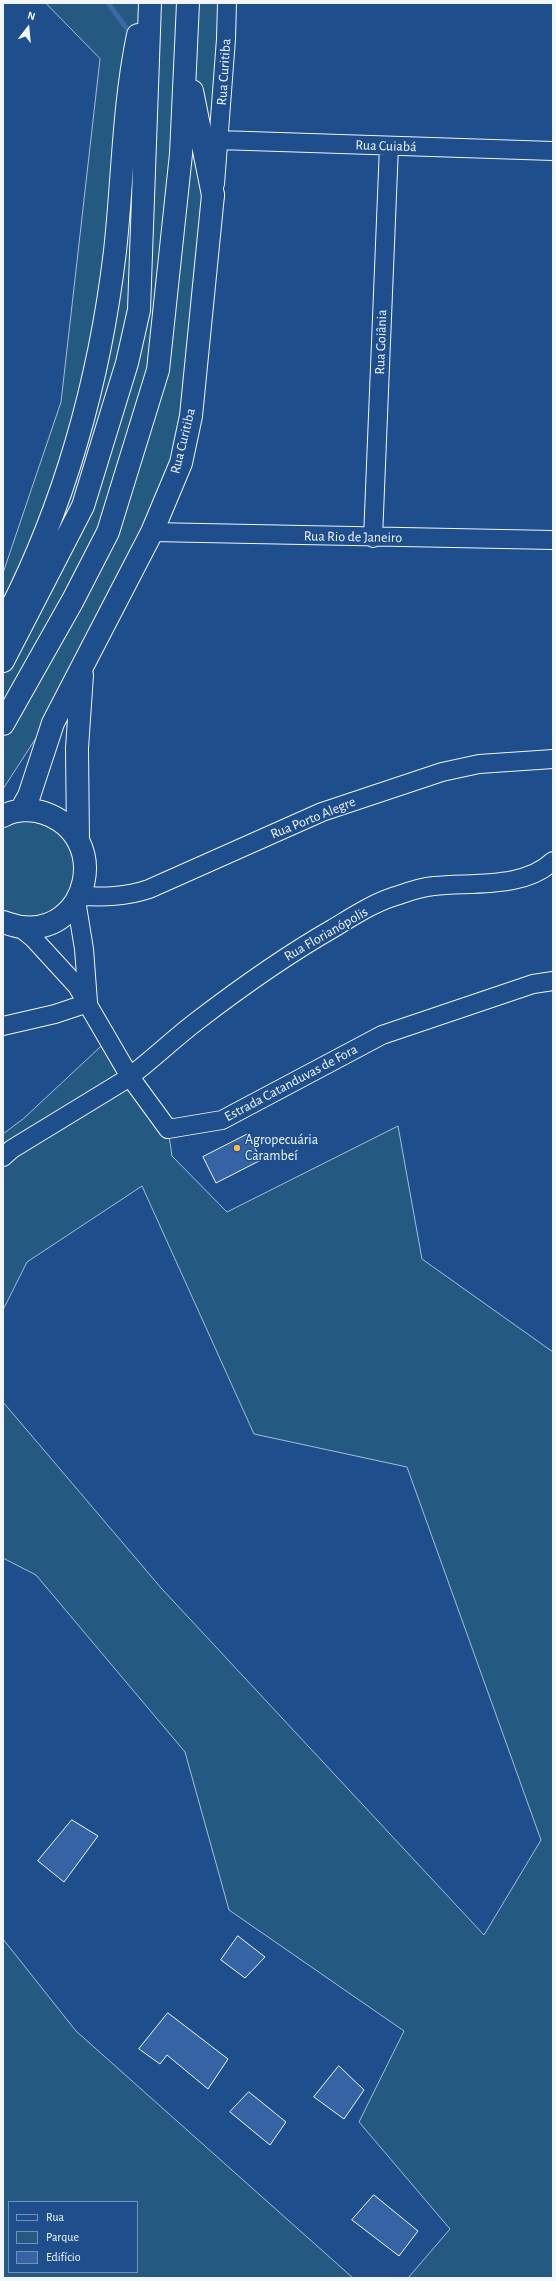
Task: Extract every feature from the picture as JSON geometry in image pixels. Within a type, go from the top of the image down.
[{"type":"main road","points":[[3,624],[28,572],[56,501],[81,428],[105,324],[115,251],[127,98],[145,3]]},
{"type":"main road","points":[[3,661],[83,506],[127,363],[139,310],[150,3]]},
{"type":"main road","points":[[3,724],[108,532],[158,370],[181,154],[188,3]]},
{"type":"main road","name":"Rua Curitiba","points":[[12,813],[29,796],[53,723],[152,532],[181,463],[191,416],[213,195],[186,57]]},
{"type":"main road","points":[[78,840],[77,748],[82,667]]},
{"type":"main road","points":[[3,922],[21,927],[40,926],[58,919],[72,907],[78,898],[86,874],[85,856],[78,840],[68,826],[54,817],[38,811],[12,813]]},
{"type":"street","name":"Rua Curitiba","points":[[213,195],[219,140],[227,3]]},
{"type":"street","name":"Rua Cuiabá","points":[[219,140],[553,151]]},
{"type":"street","name":"Rua Goiânia","points":[[373,538],[389,146]]},
{"type":"street","name":"Rua Rio de Janeiro","points":[[152,532],[373,538],[553,540]]},
{"type":"street","name":"Rua Porto Alegre","points":[[78,898],[129,896],[322,812],[442,772],[479,764],[553,759]]},
{"type":"street","name":"Rua Florianópolis","points":[[3,1157],[12,1149],[130,1077],[197,1021],[291,952],[350,918],[396,895],[432,886],[502,881],[528,876],[545,869],[553,861]]},
{"type":"street","points":[[3,1026],[55,1014],[88,1003],[78,898]]},
{"type":"street","name":"Estrada Catanduvas de Fora","points":[[3,922],[22,929],[33,938],[77,986],[130,1077],[168,1129],[222,1120],[382,1035],[533,984],[553,981]]},
{"type":"green space","points":[[46,3],[227,3],[191,416],[82,667],[3,789],[3,573],[61,402],[100,59]]},
{"type":"green space","points":[[8,815],[65,826],[81,883],[54,919],[3,922],[3,818]]},
{"type":"green space","points":[[105,1043],[168,1129],[172,1156],[227,1212],[398,1126],[422,1259],[553,1352],[553,2278],[408,2278],[450,2229],[359,2122],[404,2031],[229,1910],[185,1752],[36,1575],[3,1558],[3,1402],[162,1589],[484,1935],[541,1840],[407,1467],[254,1434],[142,1186],[27,1262],[3,1310],[3,1134],[23,1119]]},
{"type":"green space","points":[[3,1939],[76,2031],[353,2278],[3,2278]]},
{"type":"building","points":[[248,1134],[261,1160],[216,1183],[203,1157]]},
{"type":"building","points":[[72,1820],[98,1836],[64,1882],[38,1861]]},
{"type":"building","points":[[238,1936],[265,1957],[245,1978],[221,1960]]},
{"type":"building","points":[[168,2013],[228,2059],[208,2089],[167,2055],[160,2064],[139,2049]]},
{"type":"building","points":[[339,2066],[364,2090],[344,2119],[314,2097]]},
{"type":"building","points":[[249,2092],[286,2122],[270,2145],[230,2112]]},
{"type":"building","points":[[374,2195],[418,2231],[399,2256],[352,2220]]},
{"type":"waterway","points":[[108,3],[127,29]]},
{"type":"place","name":"Agropecuária Carambeí","points":[[237,1148]]}]
